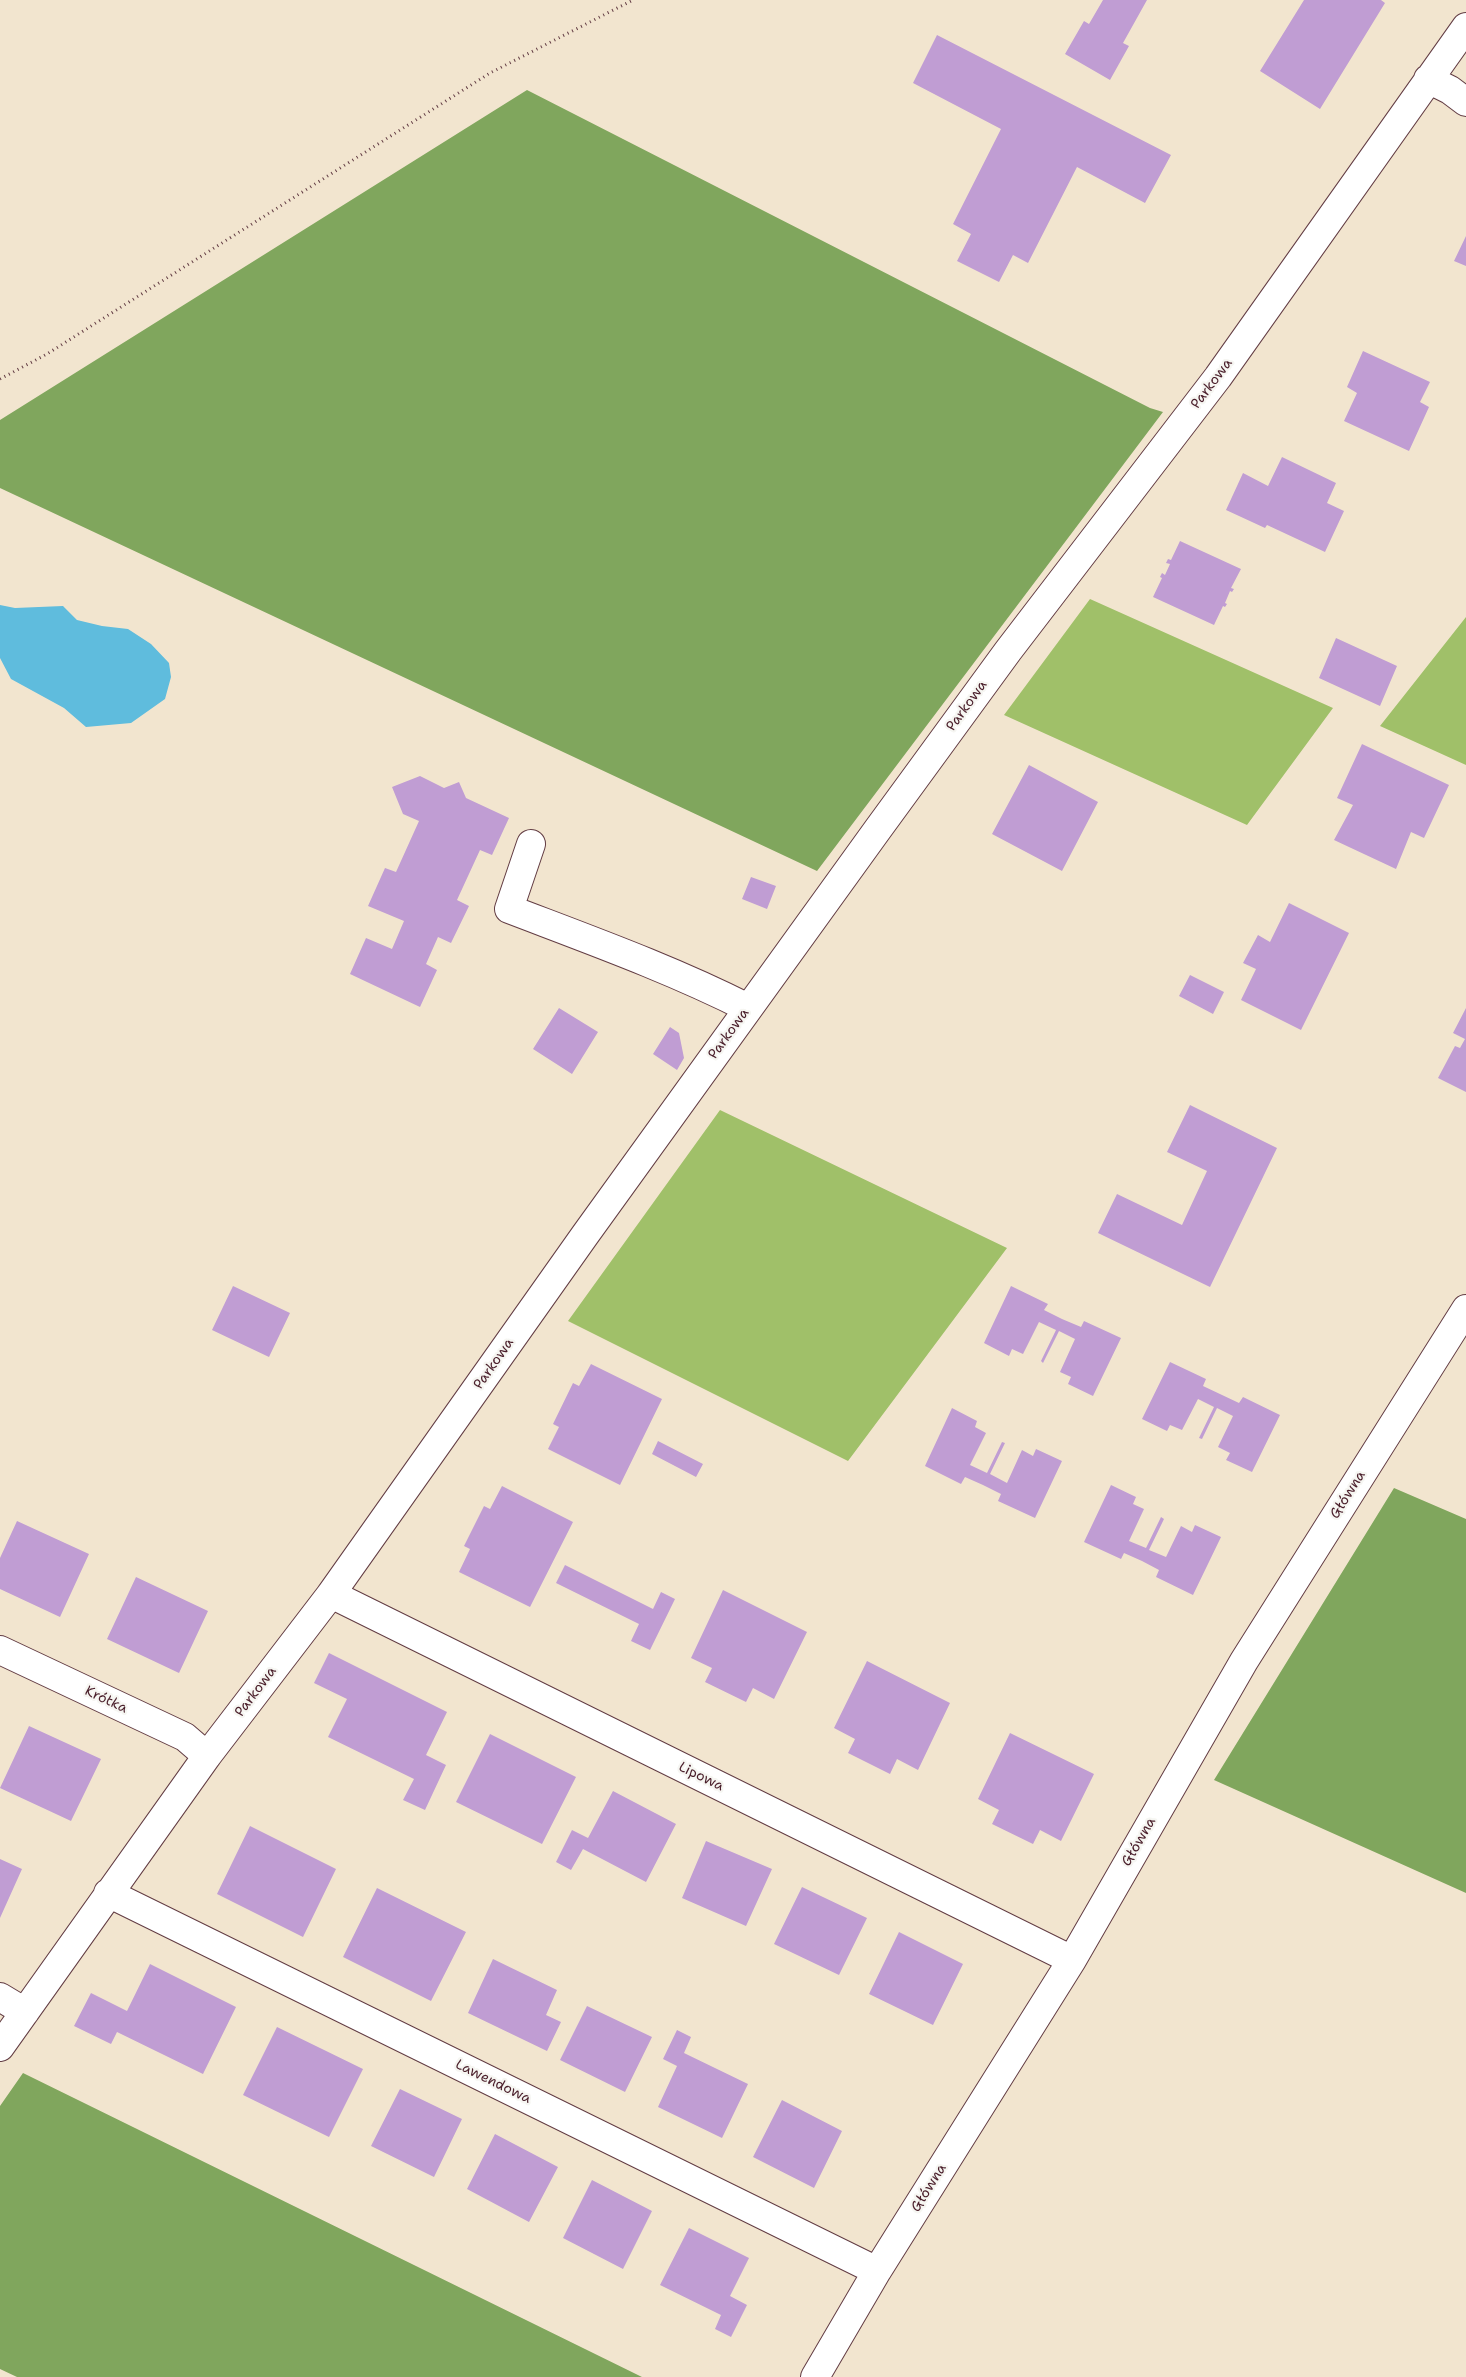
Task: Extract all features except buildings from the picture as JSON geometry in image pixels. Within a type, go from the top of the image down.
[{"type":"street","name":"Parkowa","points":[[0,2046],[207,1756],[331,1594],[748,1008],[1008,651],[1218,377],[1466,27]]},
{"type":"street","points":[[1428,80],[1450,90],[1466,102]]},
{"type":"street","points":[[531,844],[509,909],[642,960],[748,1008]]},
{"type":"street","name":"Główna","points":[[815,2377],[877,2271],[1072,1960],[1244,1661],[1466,1309]]},
{"type":"street","name":"Lipowa","points":[[331,1594],[1072,1960]]},
{"type":"street","name":"Krótka","points":[[0,1650],[185,1737],[207,1756]]},
{"type":"street","name":"Lawendowa","points":[[108,1893],[877,2271]]},
{"type":"street","points":[[0,1997],[25,2012]]},
{"type":"path","points":[[0,379],[47,354],[490,73],[633,0]]},
{"type":"green space","points":[[527,90],[1150,408],[1163,412],[817,871],[0,488],[0,420]]},
{"type":"green space","points":[[1090,599],[1333,708],[1247,825],[1004,715]]},
{"type":"green space","points":[[1466,617],[1466,765],[1380,726]]},
{"type":"green space","points":[[720,1110],[1007,1248],[848,1461],[568,1321]]},
{"type":"green space","points":[[1394,1488],[1466,1519],[1466,1893],[1214,1780]]},
{"type":"green space","points":[[23,2073],[642,2377],[17,2377],[0,2369],[0,2106]]},
{"type":"water","points":[[0,605],[15,608],[63,606],[77,620],[102,626],[128,629],[151,644],[169,663],[171,677],[165,699],[131,723],[86,727],[64,708],[11,679],[0,658]]}]
